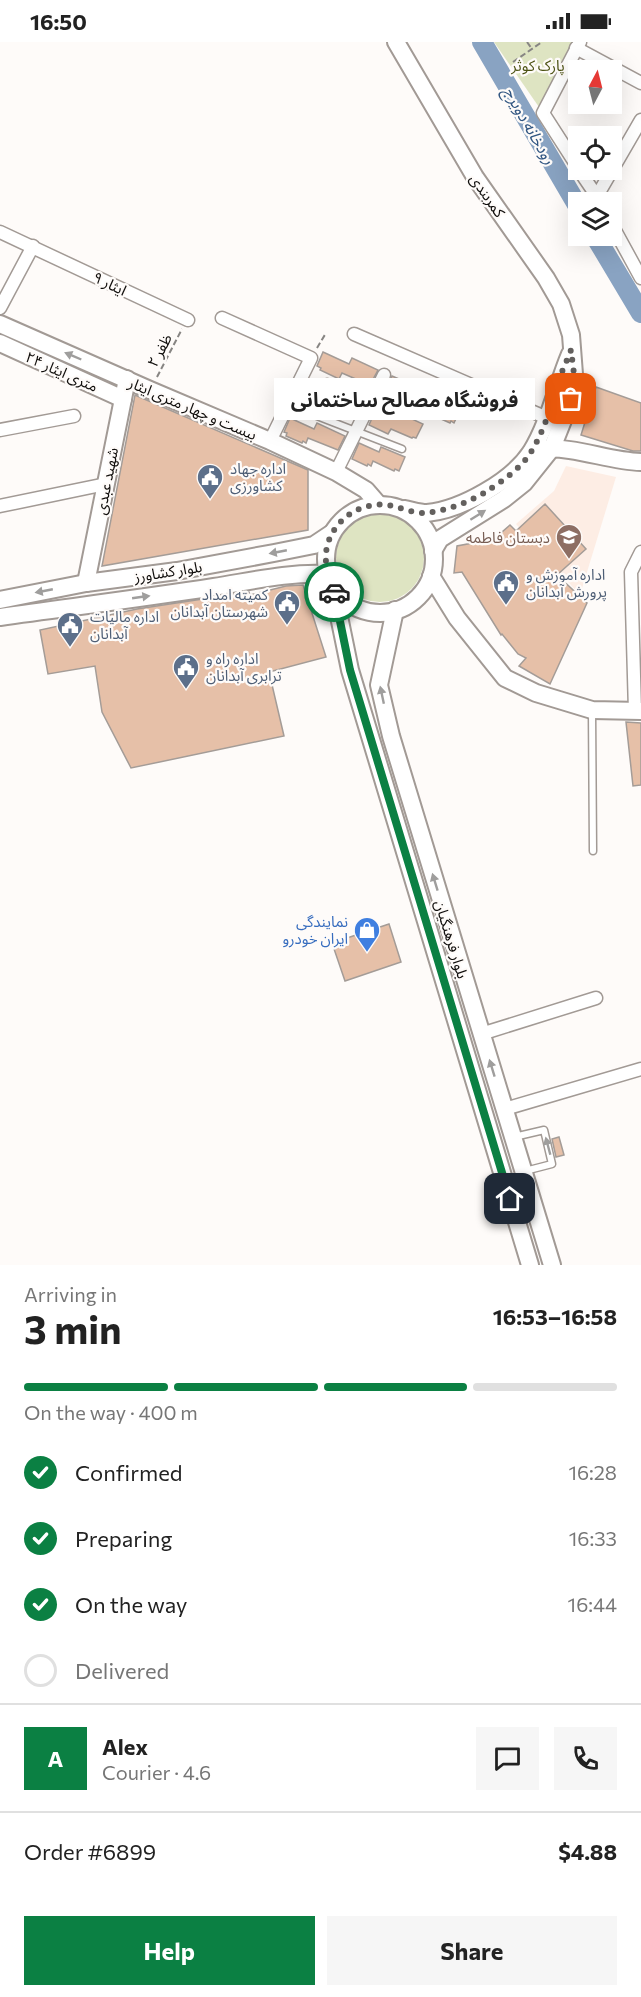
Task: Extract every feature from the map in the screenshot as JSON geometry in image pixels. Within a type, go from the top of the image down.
[{"type":"main road","name":"کمربندی","points":[[396,42],[475,177],[540,269],[561,304],[571,335],[574,374],[571,399],[552,448],[524,483],[504,499],[440,539],[433,551]]},
{"type":"main road","name":"بیست و چهار متری ایثار","points":[[1,325],[270,441],[336,472],[366,490],[379,505]]},
{"type":"main road","name":"۲۴ متری ایثار","points":[[0,343],[123,399]]},
{"type":"main road","points":[[399,508],[418,521],[430,540],[434,568],[431,576],[417,597],[407,605],[395,610],[381,613],[353,606],[342,598],[330,580],[325,560],[332,532],[340,521],[351,512],[379,505],[399,508],[425,513],[469,502],[489,490],[518,467],[532,451],[547,418],[558,381],[571,350]]},
{"type":"main road","name":"شهید عبدی","points":[[86,583],[127,379]]},
{"type":"main road","points":[[532,451],[569,448],[609,458],[641,462]]},
{"type":"main road","name":"بلوار کشاورز","points":[[0,600],[86,583],[177,571],[314,545],[332,532]]},
{"type":"main road","points":[[209,565],[203,571],[202,577],[205,584],[213,587]]},
{"type":"main road","points":[[177,571],[187,571],[192,575],[193,580],[186,590]]},
{"type":"main road","name":"بلوار کشاورز","points":[[0,617],[213,587],[279,575],[307,573],[330,580]]},
{"type":"main road","points":[[431,576],[457,618],[505,678],[536,693],[592,710],[638,711]]},
{"type":"main road","name":"بلوار فرهنگیان","points":[[330,580],[350,670],[529,1265]]},
{"type":"main road","name":"بلوار فرهنگیان","points":[[395,610],[379,685],[391,736],[552,1265]]},
{"type":"main road","points":[[464,1046],[482,1037]]},
{"type":"street","points":[[568,152],[543,113],[578,45],[641,83]]},
{"type":"street","points":[[602,192],[641,120]]},
{"type":"street","name":"ایثار ۹","points":[[0,232],[188,320]]},
{"type":"street","points":[[622,243],[641,278]]},
{"type":"street","points":[[0,308],[33,246]]},
{"type":"street","points":[[222,318],[311,358],[270,441]]},
{"type":"street","points":[[354,334],[547,418]]},
{"type":"street","points":[[336,472],[384,375]]},
{"type":"street","points":[[0,430],[74,416]]},
{"type":"street","points":[[0,506],[106,484]]},
{"type":"street","points":[[638,711],[631,572],[641,552]]},
{"type":"street","points":[[482,1037],[596,998]]},
{"type":"street","points":[[505,1109],[641,1069]]},
{"type":"lane","points":[[327,382],[374,396],[424,415]]},
{"type":"lane","points":[[316,416],[402,449]]},
{"type":"lane","points":[[592,710],[593,850]]},
{"type":"lane","points":[[514,1137],[544,1130],[552,1164],[524,1171]]},
{"type":"path","points":[[527,42],[531,49]]},
{"type":"path","points":[[513,62],[542,42]]},
{"type":"path","name":"ظفر ۲","points":[[150,390],[188,320]]},
{"type":"path","points":[[311,358],[326,333]]},
{"type":"shaded area","name":"دبستان فاطمه","points":[[566,466],[616,477],[580,595],[516,524],[554,491]]},
{"type":"green space","name":"پارک کوثر","points":[[494,42],[578,42],[541,110]]},
{"type":"green space","points":[[380,514],[405,521],[417,533],[424,558],[417,583],[405,595],[380,602],[355,595],[343,583],[336,558],[343,533],[355,521]]},
{"type":"building","points":[[323,352],[349,364],[352,358],[378,370],[371,383],[365,383],[342,373],[339,379],[320,370],[321,368],[317,366]]},
{"type":"building","points":[[392,376],[413,385],[415,382],[438,392],[436,397],[461,408],[454,423],[430,414],[432,409],[406,397],[404,400],[385,392]]},
{"type":"building","points":[[307,386],[330,396],[333,390],[357,401],[350,415],[325,406],[322,412],[303,403],[304,401],[300,399]]},
{"type":"building","points":[[596,387],[641,403],[641,451],[633,451],[581,435]]},
{"type":"building","name":"اداره جهاد کشاورزی","points":[[135,395],[308,470],[308,530],[102,566]]},
{"type":"building","points":[[376,409],[397,419],[399,413],[423,424],[416,438],[391,429],[388,434],[369,425]]},
{"type":"building","points":[[290,418],[314,429],[317,423],[345,436],[338,450],[308,438],[306,443],[303,441],[302,443],[286,436],[287,433],[284,432]]},
{"type":"building","points":[[359,443],[379,452],[381,447],[405,457],[399,471],[373,461],[371,466],[368,464],[367,466],[352,459]]},
{"type":"building","points":[[545,504],[586,549],[557,575],[587,603],[550,684],[519,666],[526,658],[518,654],[501,635],[462,572],[454,573],[457,546],[494,539],[510,525],[516,531]]},
{"type":"building","name":"اداره راه و ترابری آبدانان","points":[[303,585],[326,657],[269,672],[284,736],[131,768],[102,712],[95,666],[48,674],[40,630],[137,609],[249,592],[250,595],[286,586]]},
{"type":"building","points":[[626,722],[641,723],[641,785],[633,786]]},
{"type":"building","name":"نمایندگی ایران خودرو","points":[[389,924],[401,962],[345,981],[332,943]]},
{"type":"building","points":[[559,1137],[564,1155],[556,1157],[552,1139]]},
{"type":"waterway","name":"رودخانه دویرج","points":[[482,42],[570,192]]},
{"type":"waterway","name":"رودخانه دویرج","points":[[601,246],[641,313]]},
{"type":"way so far","points":[[334,592],[327,574],[325,560],[327,546],[332,532],[351,512],[364,507],[389,505],[425,513],[469,502],[489,490],[518,467],[532,451],[547,418],[558,381],[571,350],[574,374],[571,399]]},
{"type":"place","name":"فروشگاه مصالح ساختمانی","points":[[571,399]]},
{"type":"place","name":"اداره جهاد کشاورزی","points":[[210,500]]},
{"type":"place","name":"دبستان فاطمه","points":[[569,560]]},
{"type":"place","name":"اداره آموزش و پرورش آبدانان","points":[[506,606]]},
{"type":"place","name":"کمیته امداد شهرستان آبدانان","points":[[287,626]]},
{"type":"place","name":"اداره مالیات آبدانان","points":[[70,648]]},
{"type":"place","name":"اداره راه و ترابری آبدانان","points":[[186,690]]},
{"type":"place","name":"نمایندگی ایران خودرو","points":[[367,953]]},
{"type":"route","points":[[334,592],[350,670],[510,1199]]}]
